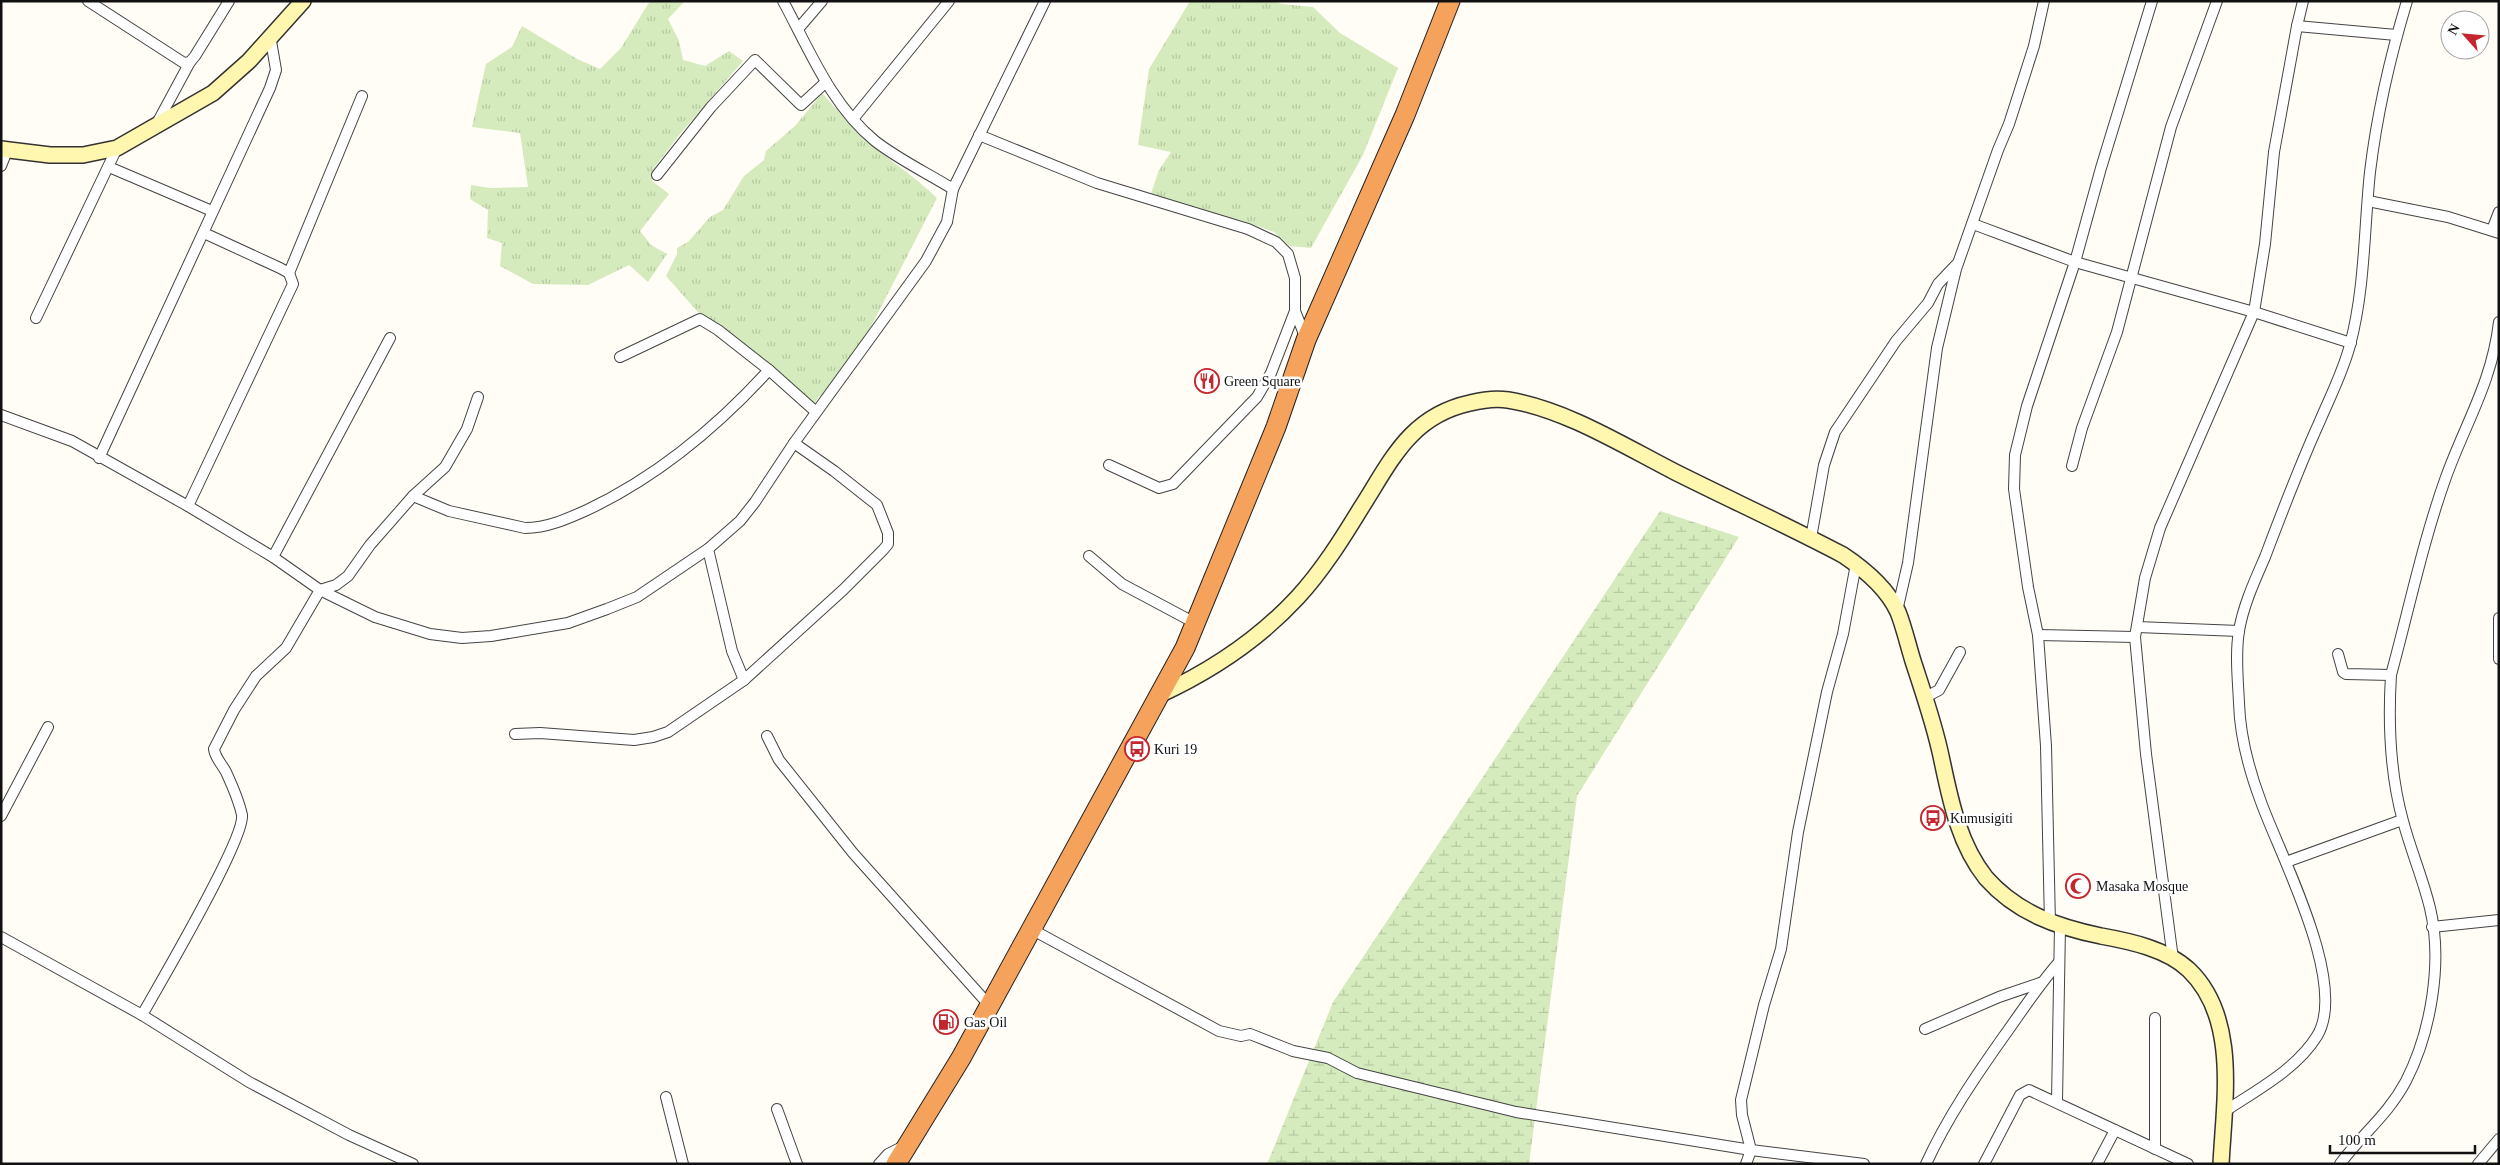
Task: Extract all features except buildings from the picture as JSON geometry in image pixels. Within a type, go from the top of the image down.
[{"type":"highway","points":[[896,1164],[990,1005],[1159,695],[1195,623],[1272,435],[1306,340],[1405,115],[1450,1]]},
{"type":"main road","points":[[4,150],[50,155],[83,154],[117,148],[155,128],[213,93],[249,61],[304,1]]},
{"type":"main road","points":[[1159,695],[1199,677],[1258,635],[1299,596],[1337,545],[1399,448],[1414,431],[1432,418],[1461,405],[1484,400],[1506,399],[1554,414],[1612,439],[1811,538],[1856,564],[1879,585],[1897,611],[1926,697],[1955,819],[1973,857],[1986,878],[2022,908],[2055,925],[2129,941],[2173,959],[2189,970],[2206,993],[2218,1018],[2224,1049],[2224,1112],[2220,1164]]},
{"type":"street","points":[[88,1],[184,63],[190,62]]},
{"type":"street","points":[[783,1],[833,94],[853,119],[875,141],[953,189]]},
{"type":"street","points":[[798,29],[822,1]]},
{"type":"street","points":[[853,119],[949,1]]},
{"type":"street","points":[[1,415],[72,442],[188,506],[273,557],[320,590],[375,617],[405,627],[462,638],[491,636],[568,622],[607,609],[636,597],[708,549],[740,521],[771,480],[794,443],[926,261],[948,222],[953,189],[1045,1]]},
{"type":"street","points":[[1897,611],[1908,563],[1937,348],[1959,261],[1998,150],[2010,124],[2034,46],[2044,1]]},
{"type":"street","points":[[2057,1101],[2059,962],[2055,925],[2046,746],[2038,635],[2028,587],[2014,489],[2015,454],[2027,406],[2075,262],[2101,168],[2152,1]]},
{"type":"street","points":[[2072,466],[2082,428],[2116,332],[2171,127],[2217,1]]},
{"type":"street","points":[[2173,959],[2146,754],[2136,637],[2140,603],[2155,543],[2254,312],[2266,244],[2274,152],[2303,1]]},
{"type":"street","points":[[2224,1112],[2293,1064],[2319,1034],[2324,1013],[2324,987],[2313,930],[2261,805],[2240,729],[2239,631],[2262,564],[2318,423],[2342,372],[2351,343],[2359,303],[2368,201],[2381,104],[2396,35],[2407,1]]},
{"type":"street","points":[[155,128],[224,3]]},
{"type":"street","points":[[2297,26],[2396,35]]},
{"type":"street","points":[[99,458],[204,233],[212,211],[276,70],[270,36]]},
{"type":"street","points":[[657,175],[711,107],[754,60],[801,105],[826,82]]},
{"type":"street","points":[[188,506],[286,302],[293,284],[289,273],[362,96]]},
{"type":"street","points":[[979,135],[1097,183],[1263,234],[1276,242],[1288,254],[1295,278],[1295,311],[1306,340]]},
{"type":"street","points":[[36,318],[117,148]]},
{"type":"street","points":[[1,166],[4,150]]},
{"type":"street","points":[[109,167],[212,211]]},
{"type":"street","points":[[2368,201],[2448,217],[2496,231],[2499,212]]},
{"type":"street","points":[[1973,224],[2075,262],[2254,312],[2351,343]]},
{"type":"street","points":[[204,233],[289,273]]},
{"type":"street","points":[[1811,538],[1824,465],[1835,432],[1896,341],[1928,303],[1938,284],[1959,261]]},
{"type":"street","points":[[1110,464],[1159,488],[1173,484],[1257,397],[1271,373],[1295,311]]},
{"type":"street","points":[[620,357],[700,319],[718,330],[769,370],[816,412]]},
{"type":"street","points":[[2340,1164],[2390,1108],[2407,1080],[2430,1013],[2434,979],[2430,909],[2402,820],[2390,740],[2391,675],[2446,477],[2488,378],[2496,346],[2499,322]]},
{"type":"street","points":[[273,557],[390,338]]},
{"type":"street","points":[[413,496],[448,511],[486,520],[525,528],[551,525],[624,492],[671,461],[751,390],[769,370]]},
{"type":"street","points":[[142,1016],[227,859],[240,830],[242,816],[226,771],[215,755],[216,743],[256,676],[279,655],[296,634],[320,590],[336,585],[348,576],[370,545],[413,496],[445,467],[467,429],[478,398]]},
{"type":"street","points":[[515,734],[540,733],[634,740],[668,732],[744,680],[843,590],[883,550],[889,538],[888,529],[877,505],[834,471],[794,443]]},
{"type":"street","points":[[708,549],[732,651],[744,680]]},
{"type":"street","points":[[1089,556],[1122,584],[1195,623]]},
{"type":"street","points":[[1746,1164],[1751,1150],[1742,1115],[1741,1100],[1764,1005],[1781,949],[1798,832],[1827,692],[1843,634],[1856,564]]},
{"type":"street","points":[[2499,618],[2499,659]]},
{"type":"street","points":[[2137,626],[2239,631]]},
{"type":"street","points":[[2038,635],[2136,637]]},
{"type":"street","points":[[1926,697],[1939,690],[1960,652]]},
{"type":"street","points":[[2338,654],[2343,672],[2346,674],[2391,675]]},
{"type":"street","points":[[1,816],[48,727]]},
{"type":"street","points":[[767,736],[779,760],[853,853],[990,1005]]},
{"type":"street","points":[[2286,862],[2402,820]]},
{"type":"street","points":[[2432,928],[2499,920]]},
{"type":"street","points":[[1031,928],[1218,1031],[1241,1036],[1250,1034],[1292,1051],[1328,1058],[1357,1073],[1516,1112],[1751,1150],[1864,1164]]},
{"type":"street","points":[[1,937],[142,1016],[249,1082],[350,1135],[413,1164]]},
{"type":"street","points":[[1926,1164],[1958,1103],[2040,983],[2059,962]]},
{"type":"street","points":[[1925,1030],[1999,997],[2040,983]]},
{"type":"street","points":[[2154,1018],[2155,1148]]},
{"type":"street","points":[[1984,1164],[2020,1095],[2028,1090],[2057,1101],[2188,1164]]},
{"type":"street","points":[[666,1098],[683,1164]]},
{"type":"street","points":[[777,1109],[797,1164]]},
{"type":"street","points":[[2097,1164],[2115,1130]]},
{"type":"street","points":[[2478,1164],[2499,1139]]},
{"type":"street","points":[[879,1164],[888,1154],[911,1141]]},
{"type":"green space","points":[[650,1],[685,1],[668,19],[679,41],[683,60],[705,66],[729,51],[743,61],[680,134],[654,168],[652,181],[669,194],[640,231],[651,245],[667,254],[648,282],[629,265],[588,285],[533,284],[500,266],[502,243],[487,238],[488,210],[470,199],[471,185],[490,188],[528,187],[520,133],[472,127],[486,64],[512,47],[522,26],[577,59],[600,69],[621,48]]},
{"type":"green space","points":[[1190,1],[1273,1],[1282,4],[1313,7],[1340,33],[1398,68],[1363,155],[1311,248],[1289,246],[1274,232],[1240,220],[1149,199],[1159,170],[1171,152],[1138,145],[1149,69]]},
{"type":"green space","points":[[822,93],[863,139],[937,198],[859,350],[823,399],[819,396],[814,405],[800,390],[710,323],[666,276],[677,254],[677,248],[688,242],[710,217],[723,210],[744,176],[764,160],[766,151],[795,126]]},
{"type":"green space","points":[[1660,511],[1739,537],[1577,796],[1529,1164],[1267,1164],[1333,1002]]},
{"type":"place","name":"Green Square","points":[[1207,381]]},
{"type":"place","name":"Kuri 19","points":[[1137,749]]},
{"type":"place","name":"Kumusigiti","points":[[1933,818]]},
{"type":"place","name":"Masaka Mosque","points":[[2078,886]]},
{"type":"place","name":"Gas Oil","points":[[946,1022]]}]
